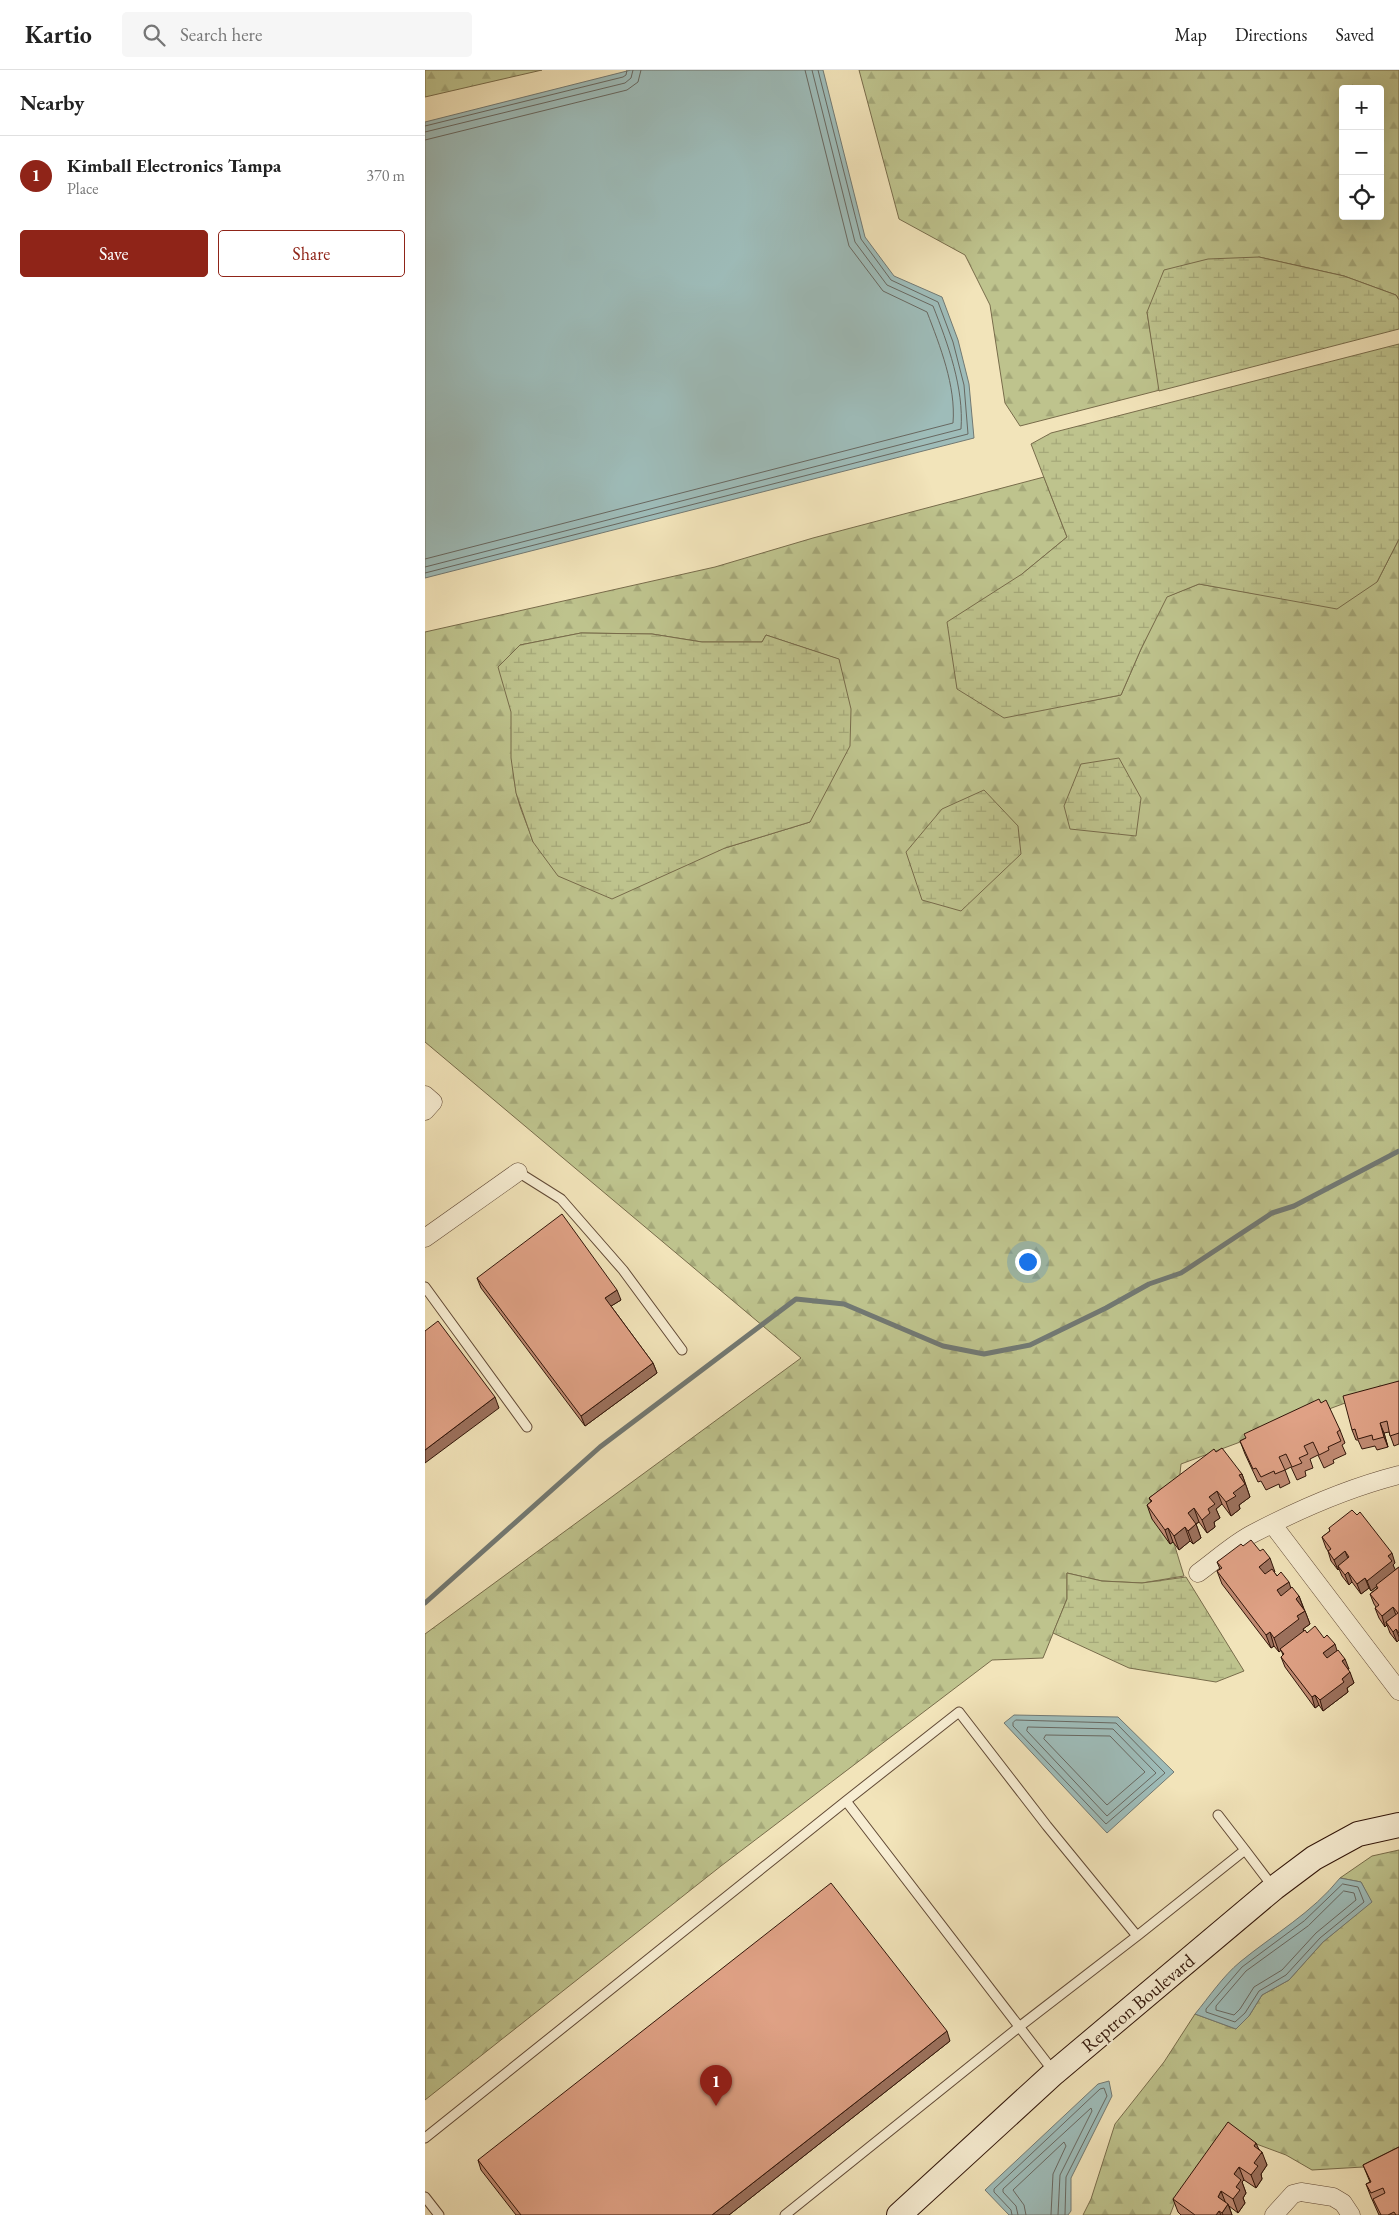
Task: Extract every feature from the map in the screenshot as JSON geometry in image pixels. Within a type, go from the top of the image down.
[{"type":"street","points":[[425,1095],[433,1102],[425,1111]]},
{"type":"street","points":[[425,1238],[518,1172]]},
{"type":"street","points":[[1198,1573],[1254,1533],[1299,1511],[1365,1483],[1399,1475]]},
{"type":"street","points":[[1273,1525],[1399,1691]]},
{"type":"street","name":"Reptron Boulevard","points":[[899,2215],[1054,2073],[1274,1888],[1314,1858],[1358,1834],[1399,1825]]},
{"type":"street","points":[[1274,2215],[1293,2194],[1301,2192],[1333,2197],[1343,2203],[1351,2215]]},
{"type":"lane","points":[[518,1172],[561,1199],[623,1270],[682,1350]]},
{"type":"lane","points":[[425,1287],[527,1428]]},
{"type":"lane","points":[[425,2138],[959,1712],[1047,1826],[1137,1936]]},
{"type":"lane","points":[[846,1801],[1054,2073]]},
{"type":"lane","points":[[1219,1815],[1274,1888]]},
{"type":"lane","points":[[785,2215],[1019,2027],[1245,1850]]},
{"type":"lane","points":[[425,2197],[439,2215]]},
{"type":"green space","points":[[425,70],[542,70],[425,97]]},
{"type":"green space","points":[[859,70],[1399,70],[1399,300],[1396,295],[1344,276],[1259,257],[1147,312],[1160,390],[1020,426],[1005,403],[990,305],[965,255],[899,219]]},
{"type":"green space","points":[[1259,257],[1344,276],[1396,295],[1399,300],[1399,329],[1159,391],[1147,312],[1164,270],[1208,259]]},
{"type":"green space","points":[[1399,344],[1399,539],[1377,582],[1337,609],[1199,584],[1167,597],[1121,695],[1004,718],[957,689],[947,622],[1022,574],[1067,537],[1031,444],[1051,433]]},
{"type":"green space","points":[[1044,477],[1067,537],[1022,574],[1068,705],[1121,695],[1166,597],[1199,584],[1257,594],[1377,582],[1399,539],[1399,1383],[1181,1464],[1173,1540],[1184,1576],[1142,1583],[1102,1581],[1067,1573],[1067,1599],[1043,1658],[992,1660],[721,1866],[425,2100],[425,1634],[801,1358],[425,1042],[425,632],[715,567],[813,538]],"holes":[[[581,633],[652,634],[702,642],[762,642],[766,635],[838,659],[810,822],[725,848],[533,842],[517,797],[513,772],[512,718],[520,645]]]},
{"type":"green space","points":[[581,633],[652,634],[702,642],[762,642],[766,635],[839,659],[851,709],[850,746],[810,822],[725,848],[612,899],[558,876],[533,842],[516,793],[511,758],[511,712],[498,667],[520,645]]},
{"type":"green space","points":[[1119,758],[1141,798],[1136,836],[1070,829],[1064,806],[1081,764]]},
{"type":"green space","points":[[984,790],[1018,826],[1021,854],[961,911],[922,900],[906,852],[942,809]]},
{"type":"green space","points":[[1067,1573],[1102,1581],[1142,1583],[1186,1577],[1244,1671],[1216,1682],[1129,1668],[1053,1633],[1067,1599]]},
{"type":"green space","points":[[1399,1850],[1399,2150],[1363,2167],[1312,2170],[1286,2155],[1232,2135],[1175,2202],[1170,2215],[1083,2215],[1091,2199],[1115,2124],[1164,2062],[1195,2014],[1236,2029],[1249,2016],[1262,1995],[1289,1980],[1323,1942],[1371,1902],[1361,1882],[1340,1878],[1372,1856]]},
{"type":"water","points":[[631,70],[823,70],[865,237],[894,276],[942,297],[958,340],[969,384],[974,438],[425,578],[425,122]]},
{"type":"water","points":[[1014,1715],[1118,1717],[1174,1772],[1107,1833],[1004,1723]]},
{"type":"water","points":[[1340,1878],[1361,1882],[1372,1902],[1323,1942],[1289,1980],[1262,1995],[1249,2016],[1236,2029],[1195,2014],[1234,1968],[1305,1913]]},
{"type":"water","points":[[1109,2081],[1112,2096],[1071,2178],[1071,2211],[1068,2215],[1009,2215],[985,2190],[1098,2084]]},
{"type":"building","points":[[562,1214],[617,1290],[605,1298],[653,1363],[581,1416],[477,1278]]},
{"type":"building","points":[[438,1321],[495,1397],[425,1450],[425,1331]]},
{"type":"building","points":[[1399,1381],[1399,1433],[1390,1436],[1387,1421],[1380,1423],[1384,1437],[1373,1440],[1372,1435],[1358,1439],[1355,1429],[1352,1430],[1343,1396]]},
{"type":"building","points":[[1319,1399],[1321,1403],[1326,1400],[1340,1430],[1337,1432],[1341,1441],[1328,1447],[1329,1450],[1319,1455],[1313,1442],[1304,1446],[1308,1454],[1299,1458],[1302,1463],[1292,1467],[1286,1454],[1279,1457],[1285,1470],[1275,1474],[1274,1471],[1261,1477],[1256,1468],[1253,1469],[1240,1441],[1246,1438],[1244,1434]]},
{"type":"building","points":[[1222,1448],[1242,1474],[1239,1475],[1245,1484],[1233,1493],[1236,1496],[1226,1502],[1217,1491],[1209,1497],[1215,1504],[1208,1509],[1210,1513],[1202,1520],[1194,1508],[1188,1513],[1196,1524],[1188,1531],[1185,1527],[1174,1536],[1168,1528],[1165,1530],[1147,1505],[1152,1501],[1149,1498],[1214,1449],[1216,1452]]},
{"type":"building","points":[[1352,1510],[1357,1515],[1360,1512],[1392,1553],[1388,1556],[1392,1561],[1367,1581],[1365,1578],[1357,1584],[1348,1572],[1345,1575],[1338,1566],[1349,1557],[1345,1551],[1334,1560],[1328,1551],[1331,1549],[1322,1537],[1330,1531],[1329,1528]]},
{"type":"building","points":[[1251,1540],[1260,1551],[1263,1549],[1270,1558],[1259,1567],[1265,1574],[1272,1569],[1277,1576],[1281,1572],[1289,1582],[1277,1590],[1281,1596],[1292,1587],[1299,1596],[1296,1599],[1305,1611],[1297,1616],[1299,1619],[1274,1638],[1270,1632],[1266,1635],[1217,1571],[1222,1568],[1217,1562],[1241,1544],[1243,1546]]},
{"type":"building","points":[[1399,1567],[1399,1633],[1396,1629],[1393,1632],[1386,1622],[1398,1613],[1393,1607],[1382,1616],[1375,1608],[1379,1605],[1370,1594],[1378,1588],[1376,1585]]},
{"type":"building","points":[[1315,1626],[1324,1638],[1327,1635],[1335,1644],[1323,1653],[1327,1658],[1338,1650],[1345,1659],[1342,1661],[1350,1672],[1342,1679],[1344,1682],[1320,1700],[1315,1695],[1312,1697],[1281,1657],[1284,1654],[1280,1649],[1305,1630],[1307,1633]]},
{"type":"building","points":[[831,1883],[947,2031],[712,2215],[521,2215],[478,2160]]},
{"type":"building","points":[[1228,2122],[1256,2143],[1254,2146],[1262,2152],[1254,2163],[1258,2166],[1251,2175],[1239,2167],[1234,2174],[1241,2180],[1236,2187],[1240,2190],[1233,2199],[1221,2191],[1218,2197],[1228,2204],[1222,2213],[1219,2211],[1216,2215],[1195,2215],[1173,2199]]},
{"type":"building","points":[[1399,2147],[1399,2215],[1396,2215],[1394,2212],[1388,2215],[1381,2215],[1373,2199],[1385,2193],[1383,2188],[1371,2193],[1366,2184],[1371,2182],[1363,2165]]},
{"type":"waterway","points":[[425,1603],[600,1447],[796,1299],[844,1304],[943,1346],[984,1354],[1030,1345],[1106,1308],[1149,1284],[1181,1273],[1272,1213],[1294,1206],[1399,1151]]},
{"type":"place","name":"Kimball Electronics Tampa","points":[[716,2106]]}]
